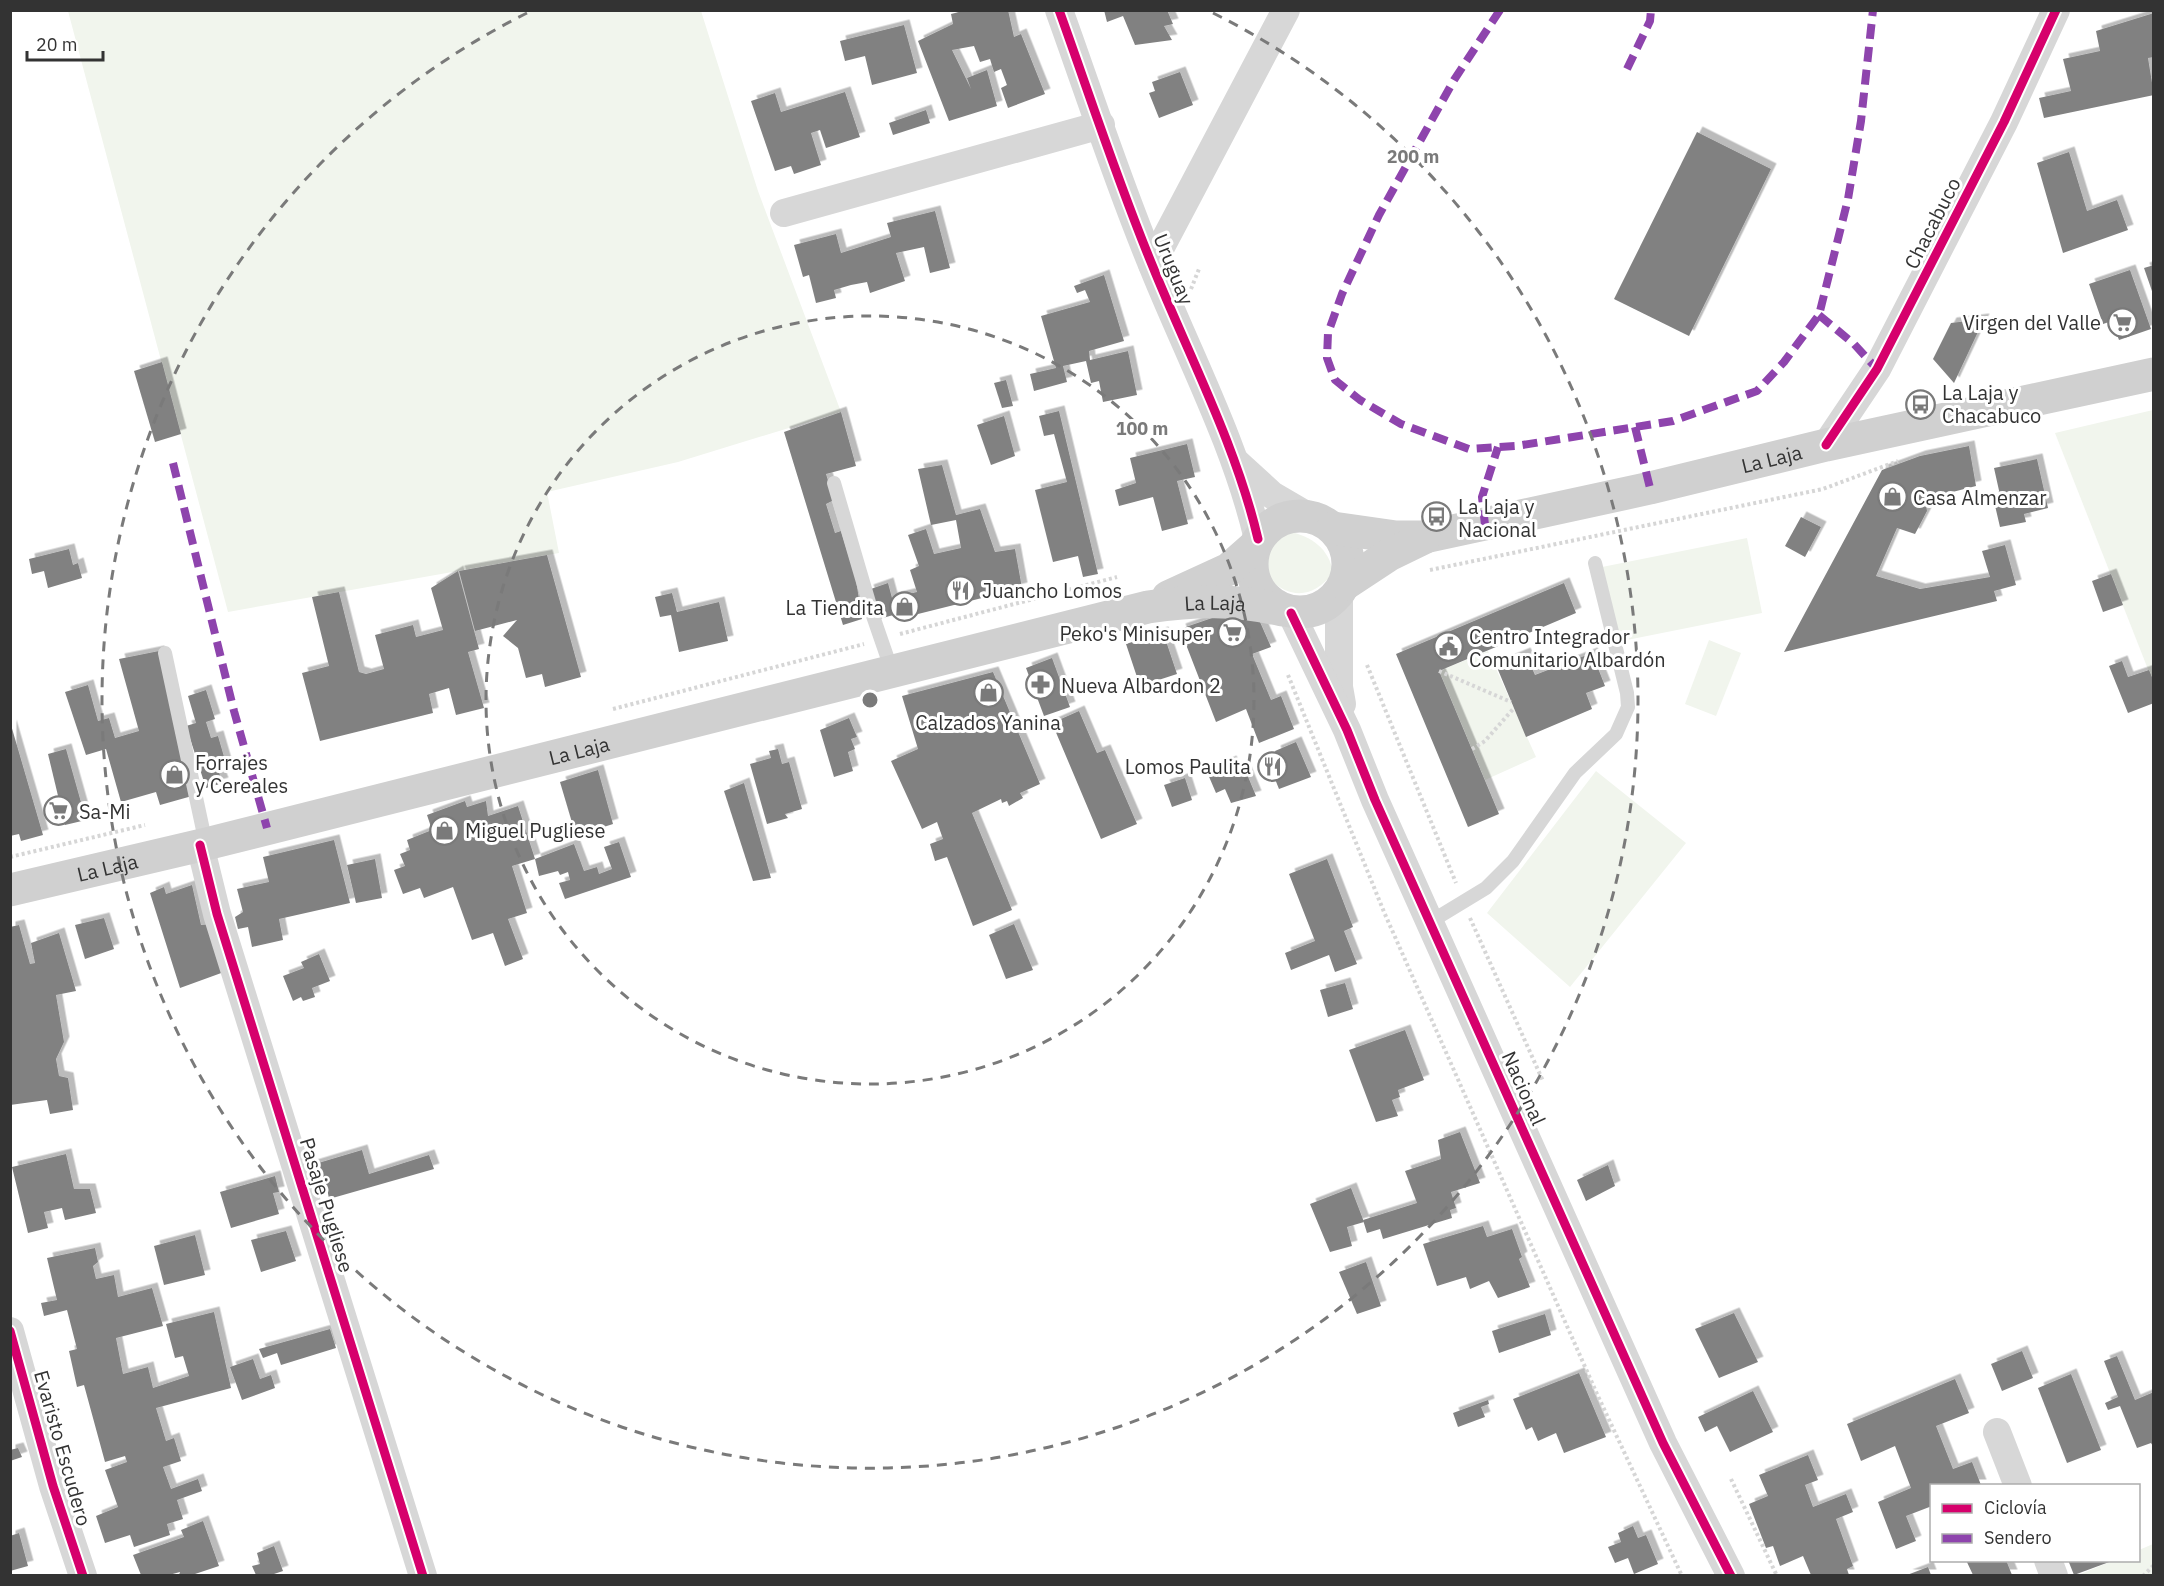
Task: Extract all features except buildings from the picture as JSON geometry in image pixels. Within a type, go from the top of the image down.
[{"type":"main road","name":"La Laja","points":[[1320,522],[1396,537],[1425,537],[1639,490],[1826,445],[2154,374]]},
{"type":"main road","points":[[1289,516],[1320,522],[1345,545],[1349,564],[1342,589],[1317,610],[1286,611],[1262,594],[1252,572],[1256,543],[1272,525],[1289,516]]},
{"type":"main road","name":"La Laja","points":[[1342,589],[1389,555],[1425,537]]},
{"type":"main road","name":"La Laja","points":[[1148,607],[1229,569],[1256,543]]},
{"type":"main road","name":"La Laja","points":[[10,890],[203,844],[1148,607],[1199,600],[1243,601],[1286,611]]},
{"type":"street","name":"Uruguay","points":[[1059,10],[1152,264],[1233,460],[1252,512],[1256,543]]},
{"type":"street","points":[[1152,264],[1286,10]]},
{"type":"street","name":"Chacabuco","points":[[1826,445],[1877,369],[2004,122],[2056,10]]},
{"type":"street","points":[[784,213],[1101,125]]},
{"type":"street","name":"Uruguay","points":[[1233,460],[1272,495],[1320,522]]},
{"type":"street","name":"Nacional","points":[[1342,589],[1339,687],[1347,730]]},
{"type":"street","name":"Nacional","points":[[1286,611],[1347,730],[1375,800],[1663,1443],[1731,1575]]},
{"type":"street","name":"Pasaje Pugliese","points":[[203,844],[217,914],[423,1575]]},
{"type":"street","name":"Evaristo Escudero","points":[[10,1331],[53,1486],[82,1575]]},
{"type":"street","points":[[1997,1432],[2018,1484]]},
{"type":"lane","points":[[834,483],[880,639],[892,670]]},
{"type":"lane","points":[[1430,921],[1486,888],[1513,861],[1575,773],[1617,734],[1624,720],[1628,707],[1627,693],[1595,562]]},
{"type":"lane","points":[[165,653],[203,844]]},
{"type":"path","points":[[1196,299],[1191,288],[1199,269]]},
{"type":"path","points":[[609,710],[1117,577]]},
{"type":"path","points":[[1439,671],[1511,702]]},
{"type":"path","points":[[1287,673],[1384,912],[1593,1383],[1682,1575]]},
{"type":"path","points":[[1472,749],[1485,741],[1514,708]]},
{"type":"path","points":[[10,857],[155,823]]},
{"type":"path","points":[[1731,1479],[1777,1575]]},
{"type":"path","points":[[2143,1575],[2154,1565]]},
{"type":"shaded area","points":[[68,11],[701,11],[758,191],[841,412],[678,462],[547,492],[559,553],[228,612]]},
{"type":"shaded area","points":[[2153,410],[2153,682],[2055,433]]},
{"type":"shaded area","points":[[1288,531],[1312,540],[1328,557],[1333,573],[1314,590],[1294,593],[1285,590],[1275,584],[1258,566],[1265,540]]},
{"type":"shaded area","points":[[1747,538],[1762,613],[1617,642],[1602,567]]},
{"type":"shaded area","points":[[1709,640],[1741,653],[1716,716],[1685,704]]},
{"type":"shaded area","points":[[1488,651],[1536,757],[1485,780],[1439,671]]},
{"type":"shaded area","points":[[1596,771],[1686,843],[1570,987],[1487,913]]},
{"type":"shaded area","points":[[2153,1544],[2153,1575],[2076,1576],[2110,1562],[2140,1562],[2140,1550]]},
{"type":"marked path","points":[[1500,10],[1454,80],[1379,215],[1342,294],[1328,333],[1327,358],[1335,380],[1360,400],[1401,424],[1469,449],[1516,446],[1673,421],[1757,391],[1784,362],[1819,315],[1848,199],[1861,121],[1873,10]]},
{"type":"marked path","points":[[1627,69],[1650,21],[1651,10]]},
{"type":"marked path","points":[[1819,315],[1854,344],[1877,369]]},
{"type":"marked path","points":[[1635,427],[1650,488]]},
{"type":"marked path","points":[[1485,525],[1482,497],[1498,447]]},
{"type":"marked path","points":[[173,463],[234,711],[267,828]]},
{"type":"cycle path","points":[[1059,10],[1140,235],[1225,435],[1249,504],[1258,539]]},
{"type":"cycle path","points":[[1826,445],[1877,369],[2004,122],[2056,10]]},
{"type":"cycle path","points":[[1291,613],[1347,730],[1375,800],[1663,1443],[1731,1576]]},
{"type":"cycle path","points":[[200,845],[217,914],[423,1576]]},
{"type":"cycle path","points":[[10,1331],[53,1486],[83,1576]]},
{"type":"place","name":"Virgen del Valle","points":[[2122,322]]},
{"type":"place","name":"La Laja y Chacabuco","points":[[1921,404]]},
{"type":"place","name":"Casa Almenzar","points":[[1892,497]]},
{"type":"place","name":"La Laja y Nacional","points":[[1437,517]]},
{"type":"place","name":"Juancho Lomos","points":[[961,590]]},
{"type":"place","name":"La Tiendita","points":[[905,607]]},
{"type":"place","name":"Peko's Minisuper","points":[[1232,633]]},
{"type":"place","name":"Centro Integrador Comunitario Albardón","points":[[1448,647]]},
{"type":"place","name":"Nueva Albardon 2","points":[[1040,685]]},
{"type":"place","name":"Calzados Yanina","points":[[988,692]]},
{"type":"place","name":"Lomos Paulita","points":[[1272,766]]},
{"type":"place","name":"Forrajes y Cereales","points":[[174,774]]},
{"type":"place","name":"Sa-Mi","points":[[58,811]]},
{"type":"place","name":"Miguel Pugliese","points":[[444,830]]}]
